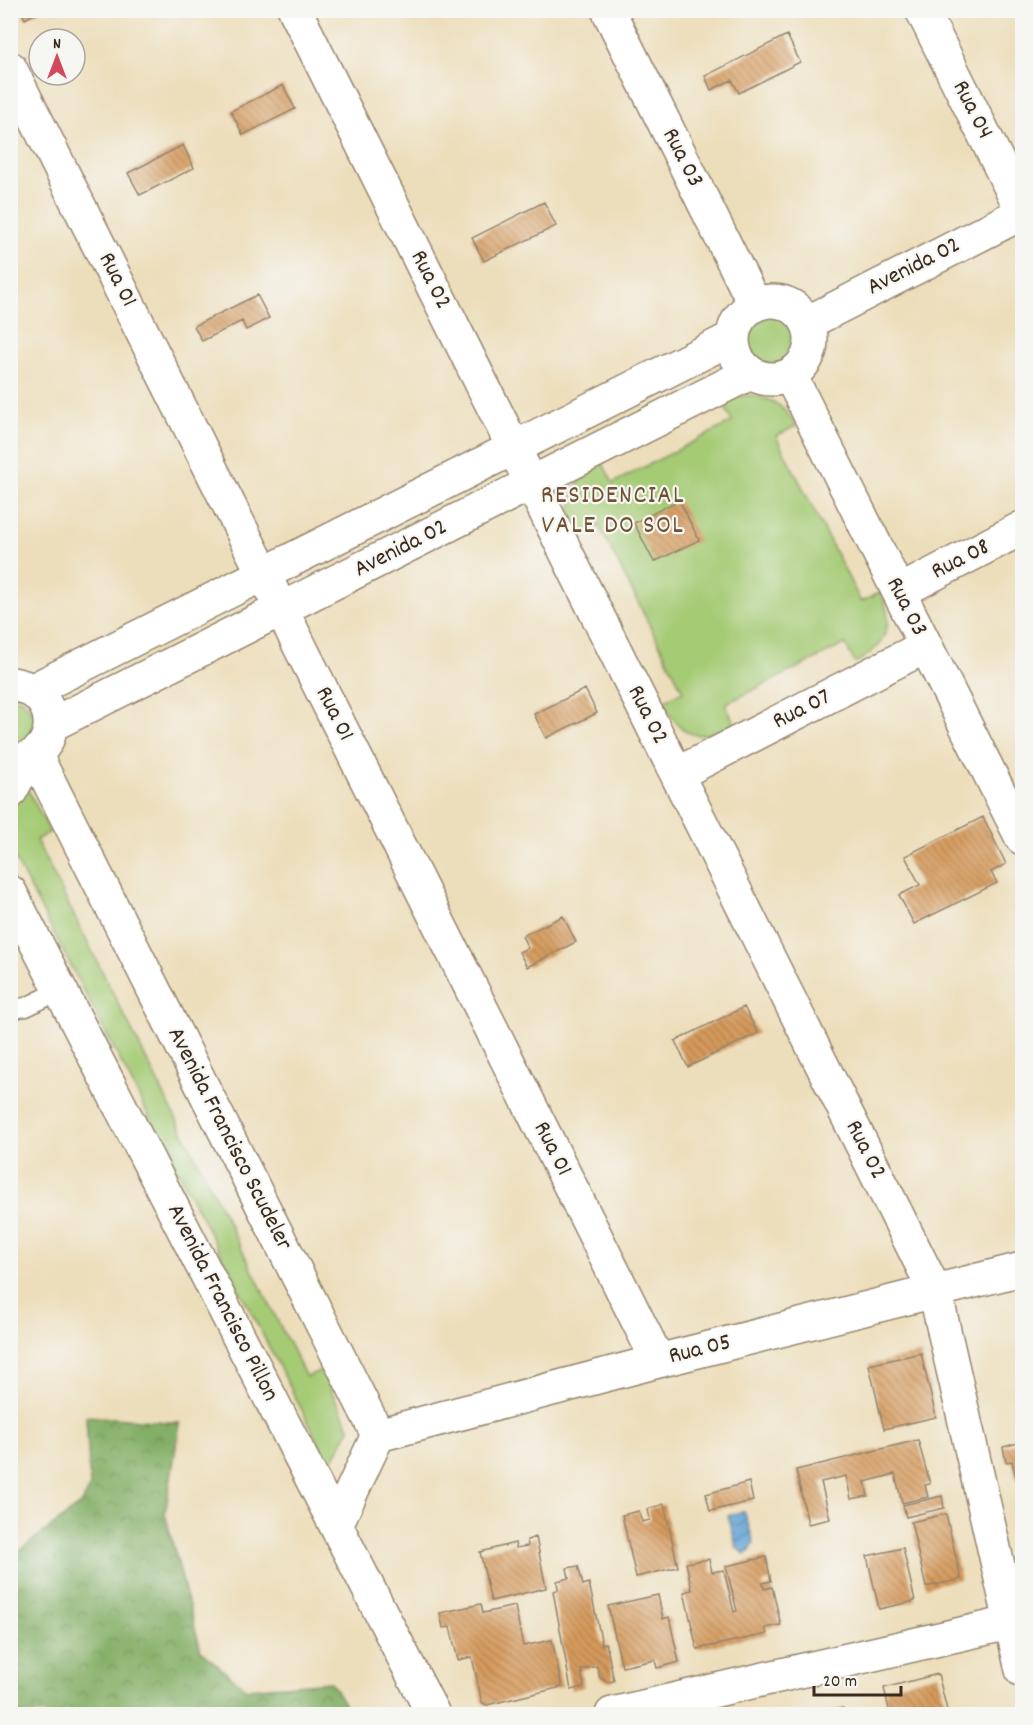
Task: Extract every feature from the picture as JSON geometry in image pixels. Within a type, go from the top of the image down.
[{"type":"street","name":"Rua 02","points":[[295,10],[935,1291],[1017,1621],[1023,1670]]},
{"type":"street","name":"Rua 03","points":[[608,10],[755,305]]},
{"type":"street","name":"Rua 04","points":[[922,10],[1023,212]]},
{"type":"street","name":"Rua 01","points":[[10,68],[658,1361]]},
{"type":"street","name":"Avenida 02","points":[[807,323],[1023,212]]},
{"type":"street","points":[[764,302],[784,303],[801,314],[807,323],[811,333],[809,352],[805,362],[790,375],[770,380],[750,373],[736,358],[732,338],[739,319],[755,305],[764,302]]},
{"type":"street","name":"Avenida 02","points":[[22,687],[264,574],[732,338]]},
{"type":"street","name":"Avenida 02","points":[[51,725],[750,373]]},
{"type":"street","name":"Rua 03","points":[[790,375],[1023,838]]},
{"type":"street","name":"Rua 08","points":[[899,592],[1023,528]]},
{"type":"street","name":"Rua 07","points":[[677,774],[926,646]]},
{"type":"street","points":[[10,792],[25,758],[47,740],[51,725],[47,705],[22,687]]},
{"type":"street","name":"Avenida Francisco Scudeler","points":[[25,758],[378,1436]]},
{"type":"street","name":"Avenida Francisco Pillon","points":[[10,892],[336,1525],[436,1712]]},
{"type":"street","name":"Rua 05","points":[[378,1436],[658,1361],[1023,1269]]},
{"type":"street","points":[[336,1525],[378,1436]]},
{"type":"street","points":[[612,1714],[1017,1621]]},
{"type":"lane","points":[[10,1009],[26,1007],[61,990]]},
{"type":"green space","points":[[772,316],[789,323],[796,340],[789,357],[772,364],[755,357],[748,340],[755,323]]},
{"type":"green space","points":[[747,395],[776,403],[782,407],[796,426],[776,436],[861,602],[880,592],[885,604],[887,624],[881,642],[874,650],[855,663],[845,644],[725,704],[735,724],[711,733],[692,734],[677,724],[663,701],[683,691],[599,526],[579,535],[574,524],[572,503],[578,484],[592,468],[602,462],[613,483],[732,422],[723,402]]},
{"type":"green space","points":[[10,697],[23,700],[37,719],[30,741],[11,748]]},
{"type":"green space","points":[[10,755],[50,832],[36,840],[306,1377],[321,1370],[350,1429],[330,1464],[11,851]]},
{"type":"green space","points":[[86,1416],[180,1423],[165,1514],[201,1651],[246,1689],[331,1682],[348,1710],[342,1714],[11,1714],[11,1557],[82,1503],[90,1487]]},
{"type":"water","points":[[744,1511],[754,1543],[750,1551],[745,1554],[737,1548],[728,1516]]},
{"type":"building","points":[[21,10],[42,10],[25,19]]},
{"type":"building","points":[[787,35],[800,62],[739,93],[732,80],[711,90],[705,76]]},
{"type":"building","points":[[283,85],[295,109],[243,135],[231,111]]},
{"type":"building","points":[[183,145],[194,168],[140,195],[128,173]]},
{"type":"building","points":[[544,202],[556,226],[484,261],[472,238]]},
{"type":"building","points":[[257,295],[269,318],[246,330],[242,321],[202,341],[194,326]]},
{"type":"building","points":[[679,500],[699,540],[654,562],[634,523]]},
{"type":"building","points":[[585,689],[597,713],[546,738],[534,714]]},
{"type":"building","points":[[983,817],[1006,864],[991,872],[997,883],[914,924],[899,895],[920,885],[905,856]]},
{"type":"building","points":[[563,916],[576,942],[527,967],[519,952],[528,948],[522,936]]},
{"type":"building","points":[[744,1007],[758,1033],[688,1067],[675,1041]]},
{"type":"building","points":[[921,1353],[936,1417],[884,1429],[869,1365]]},
{"type":"building","points":[[918,1440],[930,1484],[925,1485],[928,1497],[902,1503],[895,1474],[865,1482],[868,1496],[851,1499],[846,1476],[821,1482],[830,1519],[808,1524],[796,1470]]},
{"type":"building","points":[[1022,1442],[1022,1501],[1012,1461],[1006,1462],[1003,1447]]},
{"type":"building","points":[[749,1482],[753,1501],[710,1511],[706,1494]]},
{"type":"building","points":[[942,1496],[944,1508],[906,1517],[903,1505]]},
{"type":"building","points":[[664,1504],[678,1567],[636,1577],[622,1515],[639,1511],[642,1522],[650,1520],[648,1509]]},
{"type":"building","points":[[1022,1513],[1022,1531],[1018,1514]]},
{"type":"building","points":[[946,1514],[961,1579],[926,1587],[911,1522]]},
{"type":"building","points":[[536,1537],[546,1588],[491,1601],[480,1552],[515,1543],[516,1548],[528,1546],[527,1540]]},
{"type":"building","points":[[903,1548],[915,1601],[879,1609],[867,1556]]},
{"type":"building","points":[[766,1557],[771,1581],[763,1583],[764,1589],[772,1587],[781,1625],[765,1628],[767,1634],[697,1649],[684,1592],[692,1590],[686,1563],[709,1559],[712,1572],[724,1570],[734,1612],[737,1611],[726,1566]]},
{"type":"building","points":[[578,1566],[583,1585],[589,1583],[602,1644],[606,1643],[614,1681],[608,1682],[600,1678],[597,1666],[581,1670],[584,1687],[571,1690],[553,1591],[558,1590],[557,1581],[569,1578],[567,1568]]},
{"type":"building","points":[[658,1595],[663,1619],[669,1617],[679,1662],[657,1668],[655,1660],[622,1667],[608,1606]]},
{"type":"building","points":[[481,1604],[483,1613],[515,1606],[523,1646],[552,1640],[562,1687],[487,1705],[482,1703],[472,1657],[458,1660],[450,1627],[443,1628],[440,1613]]},
{"type":"building","points":[[938,1674],[948,1714],[890,1714],[884,1688]]},
{"type":"building","points":[[843,1708],[844,1714],[821,1714]]},
{"type":"district","name":"RESIDENCIAL VALE DO SOL","points":[[613,511]]}]
